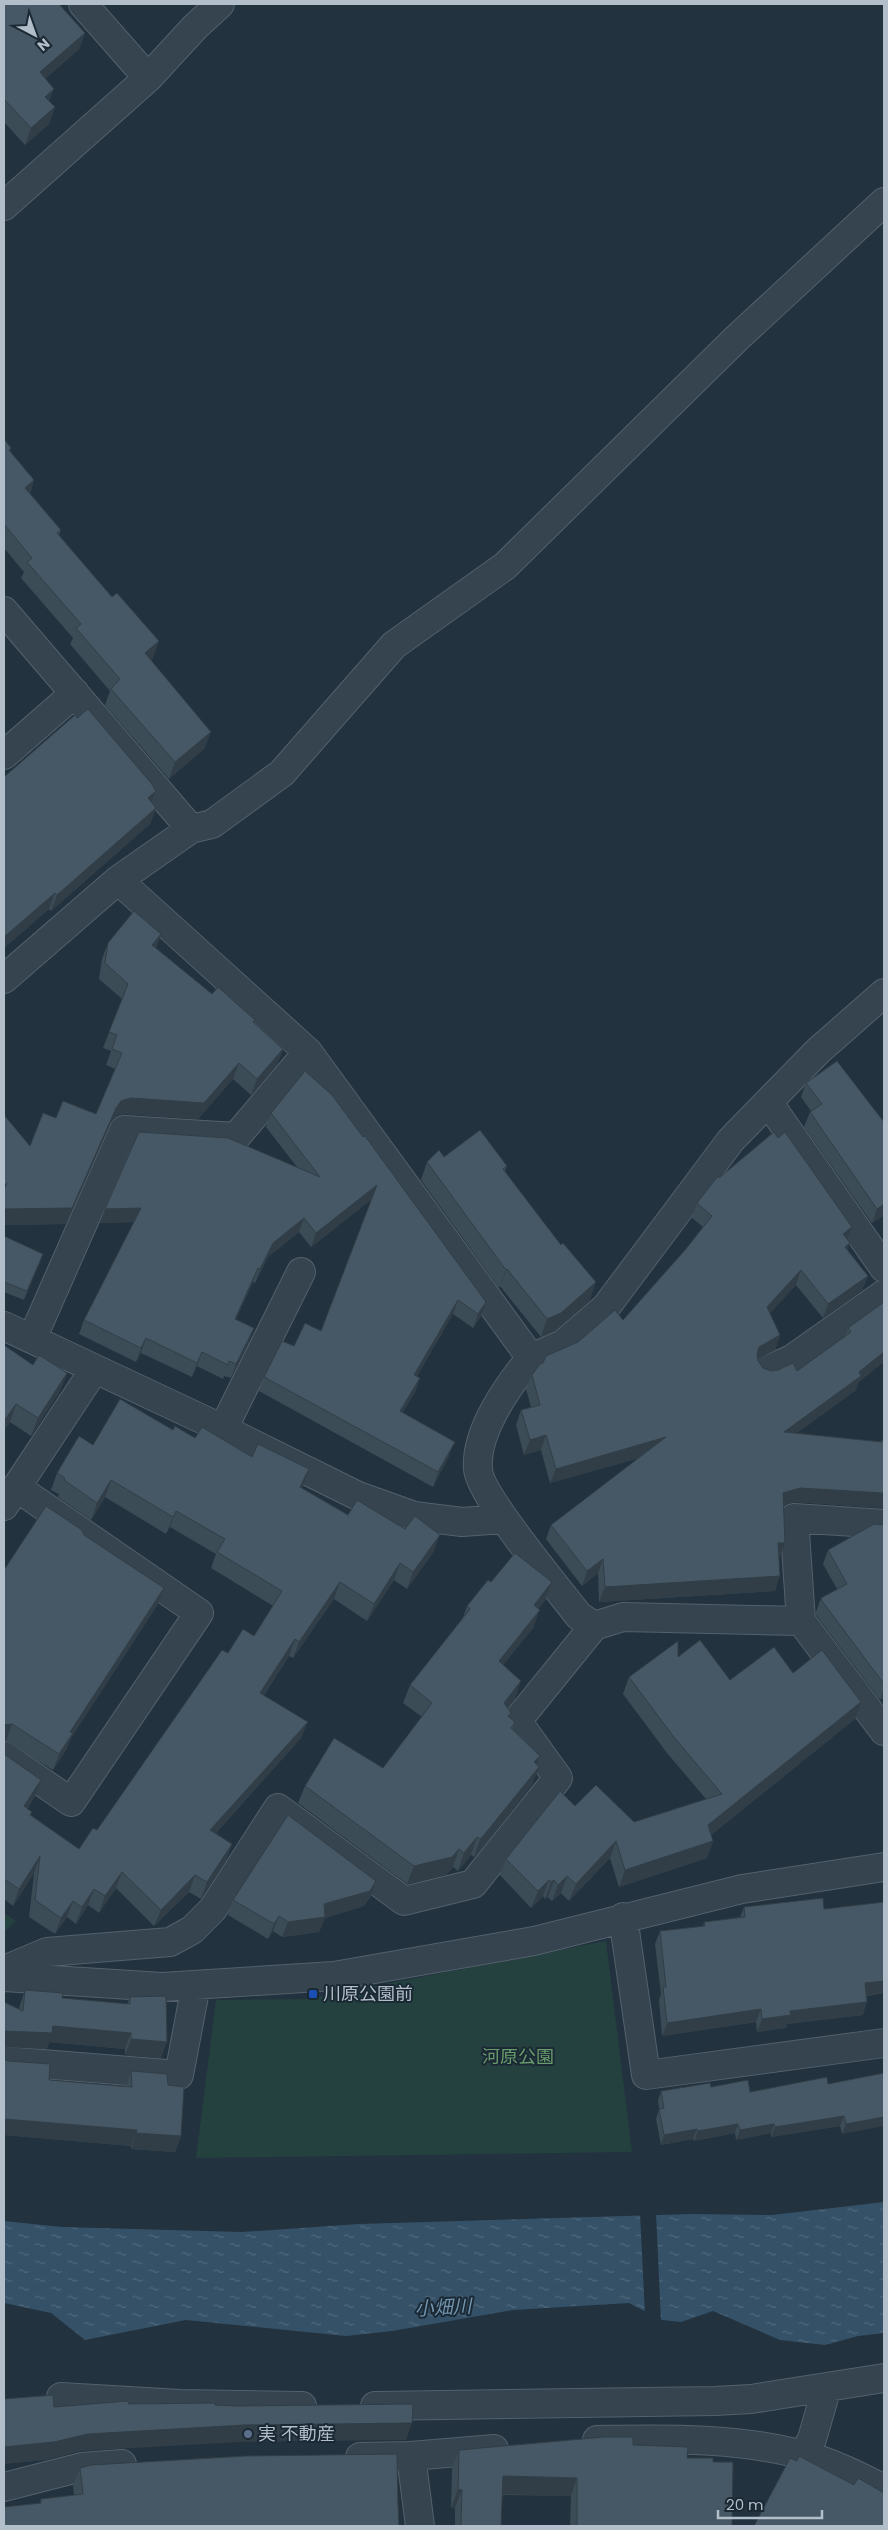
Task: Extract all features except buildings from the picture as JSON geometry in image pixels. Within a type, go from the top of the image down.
[{"type":"street","points":[[83,4],[148,78]]},
{"type":"street","points":[[8,196],[148,78],[195,27],[220,4]]},
{"type":"street","points":[[4,979],[118,880],[191,829],[212,824],[282,773],[394,645],[505,566],[738,337],[884,202]]},
{"type":"street","points":[[4,611],[191,829]]},
{"type":"street","points":[[4,755],[75,693]]},
{"type":"street","points":[[118,880],[308,1052],[531,1358]]},
{"type":"street","points":[[594,1626],[579,1616],[504,1519],[478,1471],[479,1451],[485,1430],[515,1376],[531,1358],[563,1344],[606,1307],[731,1140],[818,1051],[884,993]]},
{"type":"street","points":[[32,1339],[124,1130],[236,1136],[308,1052]]},
{"type":"street","points":[[768,1102],[884,1268]]},
{"type":"street","points":[[223,1429],[301,1272]]},
{"type":"street","points":[[767,1370],[792,1359],[884,1294]]},
{"type":"street","points":[[4,1326],[94,1370],[223,1429],[358,1496],[414,1516],[462,1522],[504,1519]]},
{"type":"street","points":[[4,1756],[71,1802],[199,1613],[10,1496],[94,1370]]},
{"type":"street","points":[[884,1524],[794,1518],[801,1621],[884,1731]]},
{"type":"street","points":[[4,1970],[47,1952],[170,1942],[186,1933],[213,1909],[278,1808],[404,1901],[473,1884],[558,1778],[517,1721],[594,1626],[623,1617],[801,1621]]},
{"type":"street","points":[[4,1976],[162,1987],[334,1976],[534,1941],[622,1917],[742,1889],[884,1867]]},
{"type":"street","points":[[622,1917],[646,2074],[884,2043]]},
{"type":"street","points":[[4,2061],[179,2075],[196,1985]]},
{"type":"street","points":[[61,2397],[180,2404],[337,2406],[715,2401],[750,2398],[884,2378]]},
{"type":"street","points":[[803,2455],[812,2439],[827,2387]]},
{"type":"street","points":[[576,2442],[653,2439],[714,2442],[803,2455],[848,2472],[884,2489]]},
{"type":"street","points":[[335,2457],[411,2456],[518,2447]]},
{"type":"street","points":[[411,2456],[420,2526]]},
{"type":"street","points":[[4,2486],[82,2466],[151,2463]]},
{"type":"green space","points":[[4,1913],[16,1921],[4,1932]]},
{"type":"green space","name":"河原公園","points":[[606,1941],[632,2152],[196,2158],[216,2000],[308,1999]]},
{"type":"water","name":"小畑川","points":[[884,2202],[884,2333],[858,2336],[825,2345],[780,2340],[713,2311],[681,2322],[662,2320],[629,2303],[513,2310],[392,2331],[346,2336],[186,2320],[85,2340],[51,2313],[4,2303],[4,2221],[62,2227],[242,2232],[359,2224],[692,2214],[772,2215]]},
{"type":"pier","points":[[640,2213],[656,2213],[661,2322],[645,2314]]},
{"type":"place","name":"川原公園前","points":[[313,1994]]},
{"type":"place","name":"実 不動産","points":[[248,2434]]}]
